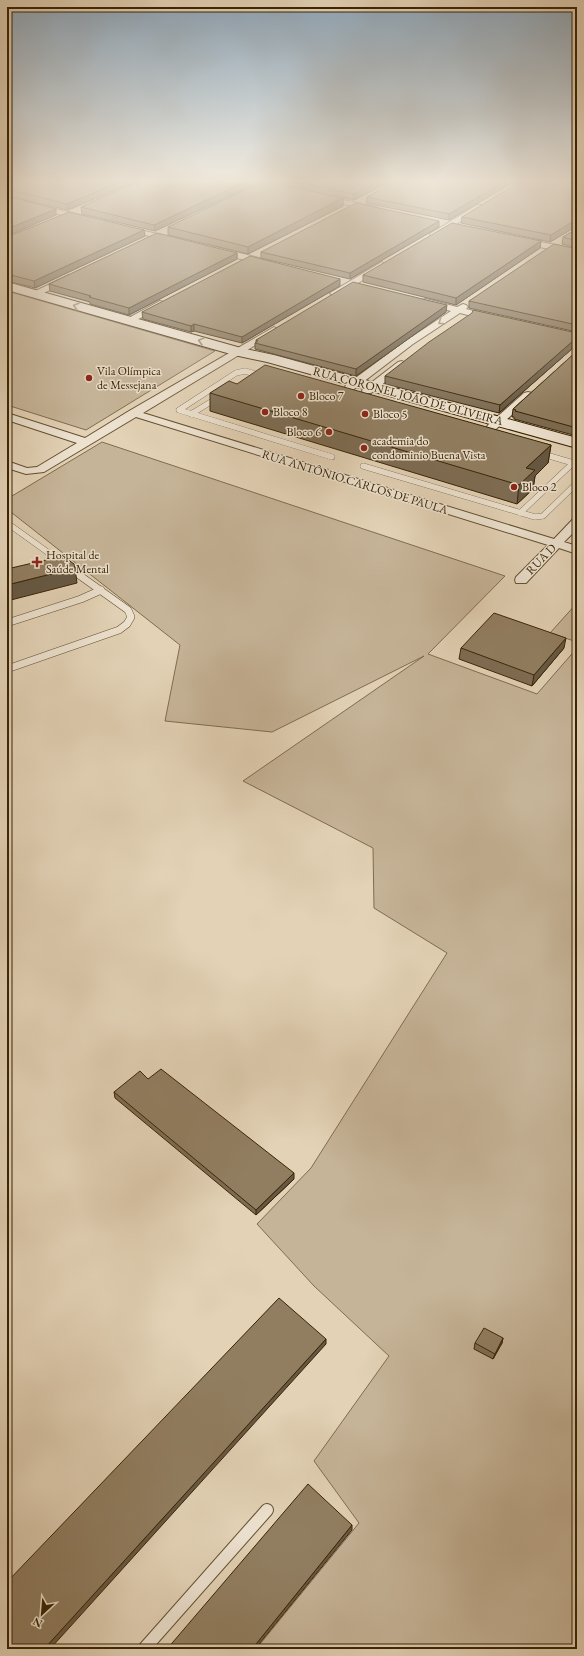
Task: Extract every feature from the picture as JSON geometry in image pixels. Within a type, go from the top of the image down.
[{"type":"street","points":[[243,256],[279,265]]},
{"type":"street","points":[[236,265],[253,256]]},
{"type":"street","points":[[325,299],[391,260]]},
{"type":"street","points":[[34,294],[75,275]]},
{"type":"street","points":[[337,280],[367,287]]},
{"type":"street","name":"RUA CORONEL JOÃO DE OLIVEIRA","points":[[7,286],[239,352],[254,360],[362,387],[496,424],[577,443]]},
{"type":"street","points":[[128,321],[169,300]]},
{"type":"street","points":[[420,301],[502,320]]},
{"type":"street","points":[[362,387],[410,342],[471,301]]},
{"type":"street","points":[[460,322],[485,304]]},
{"type":"street","points":[[7,464],[26,471],[40,470],[239,352],[285,323]]},
{"type":"street","points":[[410,342],[425,346]]},
{"type":"street","points":[[362,387],[408,360]]},
{"type":"street","points":[[496,424],[538,386]]},
{"type":"street","name":"RUA ANTÔNIO CARLOS DE PAULA","points":[[133,414],[577,550]]},
{"type":"street","points":[[7,416],[85,442]]},
{"type":"street","name":"RUA CORONEL JOÃO DE OLIVEIRA","points":[[496,424],[576,459]]},
{"type":"street","name":"RUA D","points":[[521,580],[577,522]]},
{"type":"lane","points":[[270,378],[244,371],[236,373],[179,410],[332,457]]},
{"type":"lane","points":[[248,378],[255,374]]},
{"type":"lane","points":[[190,414],[223,394]]},
{"type":"lane","points":[[535,452],[576,459]]},
{"type":"lane","points":[[520,513],[576,459]]},
{"type":"lane","points":[[363,466],[535,517],[543,516],[577,483]]},
{"type":"lane","points":[[7,523],[102,590],[128,610],[131,617],[127,624],[119,630],[7,669]]},
{"type":"lane","points":[[7,624],[81,599],[102,590]]},
{"type":"lane","points":[[144,1649],[267,1510]]},
{"type":"shaded area","name":"Vila Olímpica de Messejana","points":[[7,291],[215,351],[86,430],[7,405]]},
{"type":"shaded area","points":[[102,442],[505,576],[428,654],[537,694],[577,648],[577,1649],[256,1649],[359,1523],[314,1461],[389,1356],[314,1286],[257,1224],[311,1168],[447,953],[374,908],[373,848],[243,781],[424,656],[272,732],[165,721],[180,645],[7,509],[7,499]]},
{"type":"shaded area","points":[[577,603],[577,642],[550,633]]},
{"type":"building","points":[[7,256],[87,256],[34,281],[7,274]]},
{"type":"building","points":[[108,256],[231,256],[129,308],[49,284]]},
{"type":"building","points":[[249,256],[340,279],[242,337],[194,324],[191,326],[142,312]]},
{"type":"building","points":[[279,256],[379,256],[350,273]]},
{"type":"building","points":[[395,256],[518,256],[456,298],[363,275]]},
{"type":"building","points":[[536,256],[577,256],[577,325],[469,301]]},
{"type":"building","points":[[353,282],[447,305],[356,369],[255,343],[258,341],[256,340]]},
{"type":"building","points":[[473,310],[577,333],[577,340],[574,340],[500,405],[385,376],[429,342],[472,313]]},
{"type":"building","points":[[577,351],[577,428],[515,411],[516,410],[513,409]]},
{"type":"building","points":[[265,365],[551,445],[526,468],[535,470],[519,485],[210,393],[229,381],[237,384]]},
{"type":"building","points":[[63,556],[74,564],[75,568],[7,585],[7,569]]},
{"type":"building","points":[[494,613],[566,638],[534,675],[461,648]]},
{"type":"building","points":[[161,1069],[294,1173],[256,1210],[114,1092],[140,1071],[148,1079]]},
{"type":"building","points":[[279,1298],[326,1339],[44,1649],[7,1649],[7,1582]]},
{"type":"building","points":[[484,1328],[503,1338],[495,1354],[475,1343]]},
{"type":"building","points":[[308,1484],[352,1525],[252,1649],[167,1649]]},
{"type":"place","name":"Vila Olímpica de Messejana","points":[[89,378]]},
{"type":"place","name":"Bloco 7","points":[[301,396]]},
{"type":"place","name":"Bloco 8","points":[[265,412]]},
{"type":"place","name":"Bloco 5","points":[[365,414]]},
{"type":"place","name":"Bloco 6","points":[[329,432]]},
{"type":"place","name":"academia do condominio Buena Vista","points":[[364,448]]},
{"type":"place","name":"Bloco 2","points":[[514,487]]},
{"type":"place","name":"Hospital de Saúde Mental","points":[[37,562]]}]
